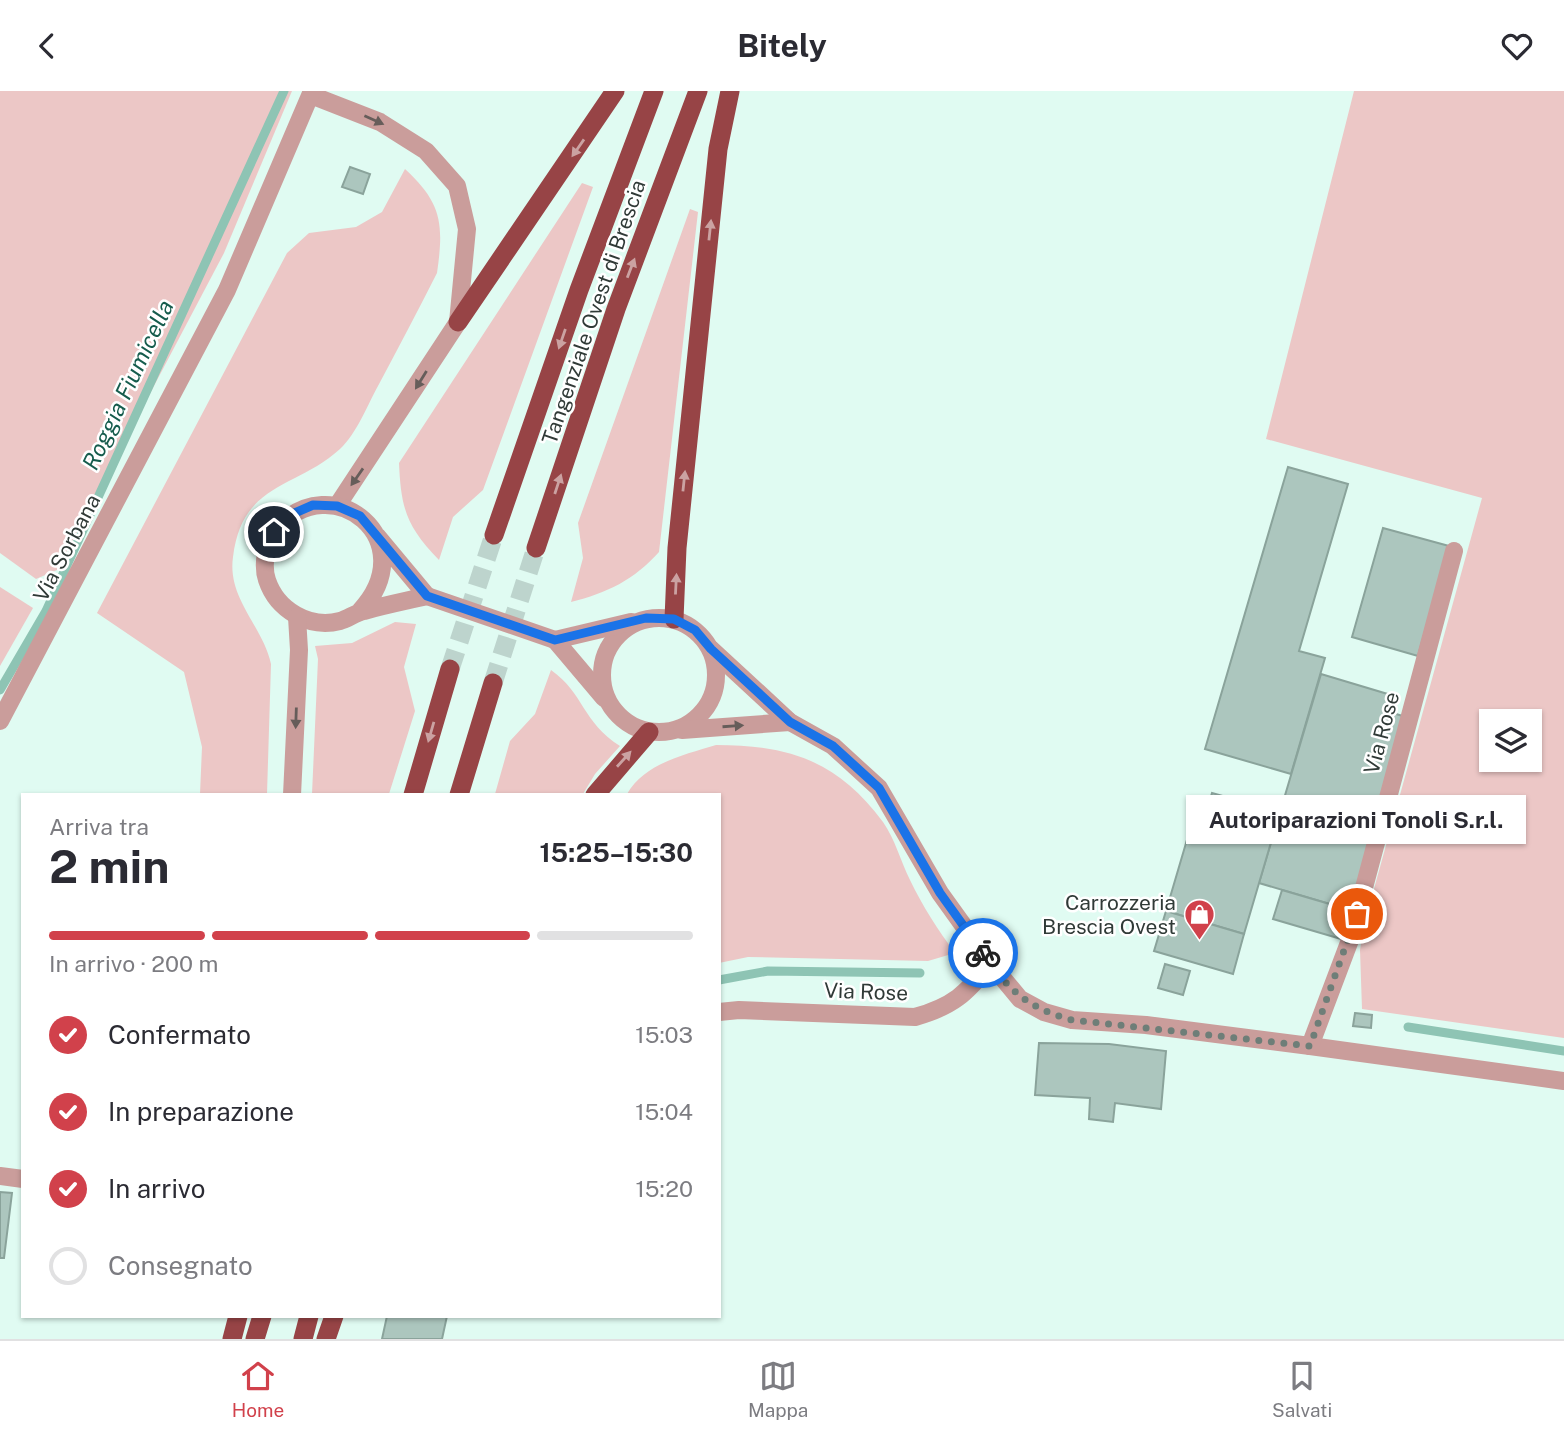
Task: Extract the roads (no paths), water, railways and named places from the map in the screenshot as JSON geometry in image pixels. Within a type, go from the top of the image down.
[{"type":"highway","points":[[458,322],[615,91]]},
{"type":"highway","name":"Tangenziale Ovest di Brescia","points":[[494,535],[579,290],[654,91]]},
{"type":"highway","name":"Tangenziale Ovest di Brescia","points":[[537,548],[616,309],[698,91]]},
{"type":"highway","points":[[674,619],[677,548],[714,191],[730,91]]},
{"type":"highway","points":[[414,793],[450,669]]},
{"type":"highway","points":[[460,793],[493,683]]},
{"type":"highway","points":[[597,793],[649,732]]},
{"type":"highway","points":[[232,1339],[237,1318]]},
{"type":"highway","points":[[256,1339],[261,1318]]},
{"type":"highway","points":[[303,1339],[308,1318]]},
{"type":"highway","points":[[326,1339],[333,1318]]},
{"type":"street","points":[[311,93],[380,122],[426,151],[457,186],[467,229],[458,322],[337,506]]},
{"type":"street","name":"Via Sorbana","points":[[0,721],[227,290],[311,93]]},
{"type":"street","points":[[427,596],[360,611],[340,621],[318,623],[297,617],[278,601],[267,579],[265,555],[274,532],[290,515],[313,505],[337,506],[360,516],[427,596],[555,640],[625,723],[649,732],[790,722]]},
{"type":"street","points":[[360,611],[374,596],[383,576],[383,556],[377,536]]},
{"type":"street","name":"Via Rose","points":[[1310,1046],[1350,940],[1454,551]]},
{"type":"street","points":[[292,793],[299,650],[297,617]]},
{"type":"street","points":[[608,704],[602,683],[603,662],[611,643],[626,628],[646,618]]},
{"type":"street","points":[[555,640],[646,618],[674,619],[695,630],[711,649],[790,722],[833,746],[879,788],[940,893],[991,964],[1020,999],[1044,1012],[1072,1020],[1310,1046],[1564,1081]]},
{"type":"street","points":[[675,731],[693,722],[708,707],[716,689],[717,669],[711,649]]},
{"type":"street","name":"Via Rose","points":[[721,1012],[739,1010],[915,1017],[943,1009],[964,996],[991,964]]},
{"type":"street","points":[[0,1176],[21,1179]]},
{"type":"waterway","name":"Roggia Fiumicella","points":[[0,690],[46,611],[284,91]]},
{"type":"waterway","name":"Roggia Fiumicella","points":[[721,980],[768,971],[920,973]]},
{"type":"waterway","name":"Roggia Fiumicella","points":[[1408,1027],[1564,1051]]},
{"type":"tunnel","points":[[450,669],[494,535]]},
{"type":"tunnel","points":[[493,683],[536,548]]},
{"type":"place","name":"Autoriparazioni Tonoli S.r.l.","points":[[1357,914]]},
{"type":"place","name":"Carrozzeria Brescia Ovest","points":[[1199,942]]}]
